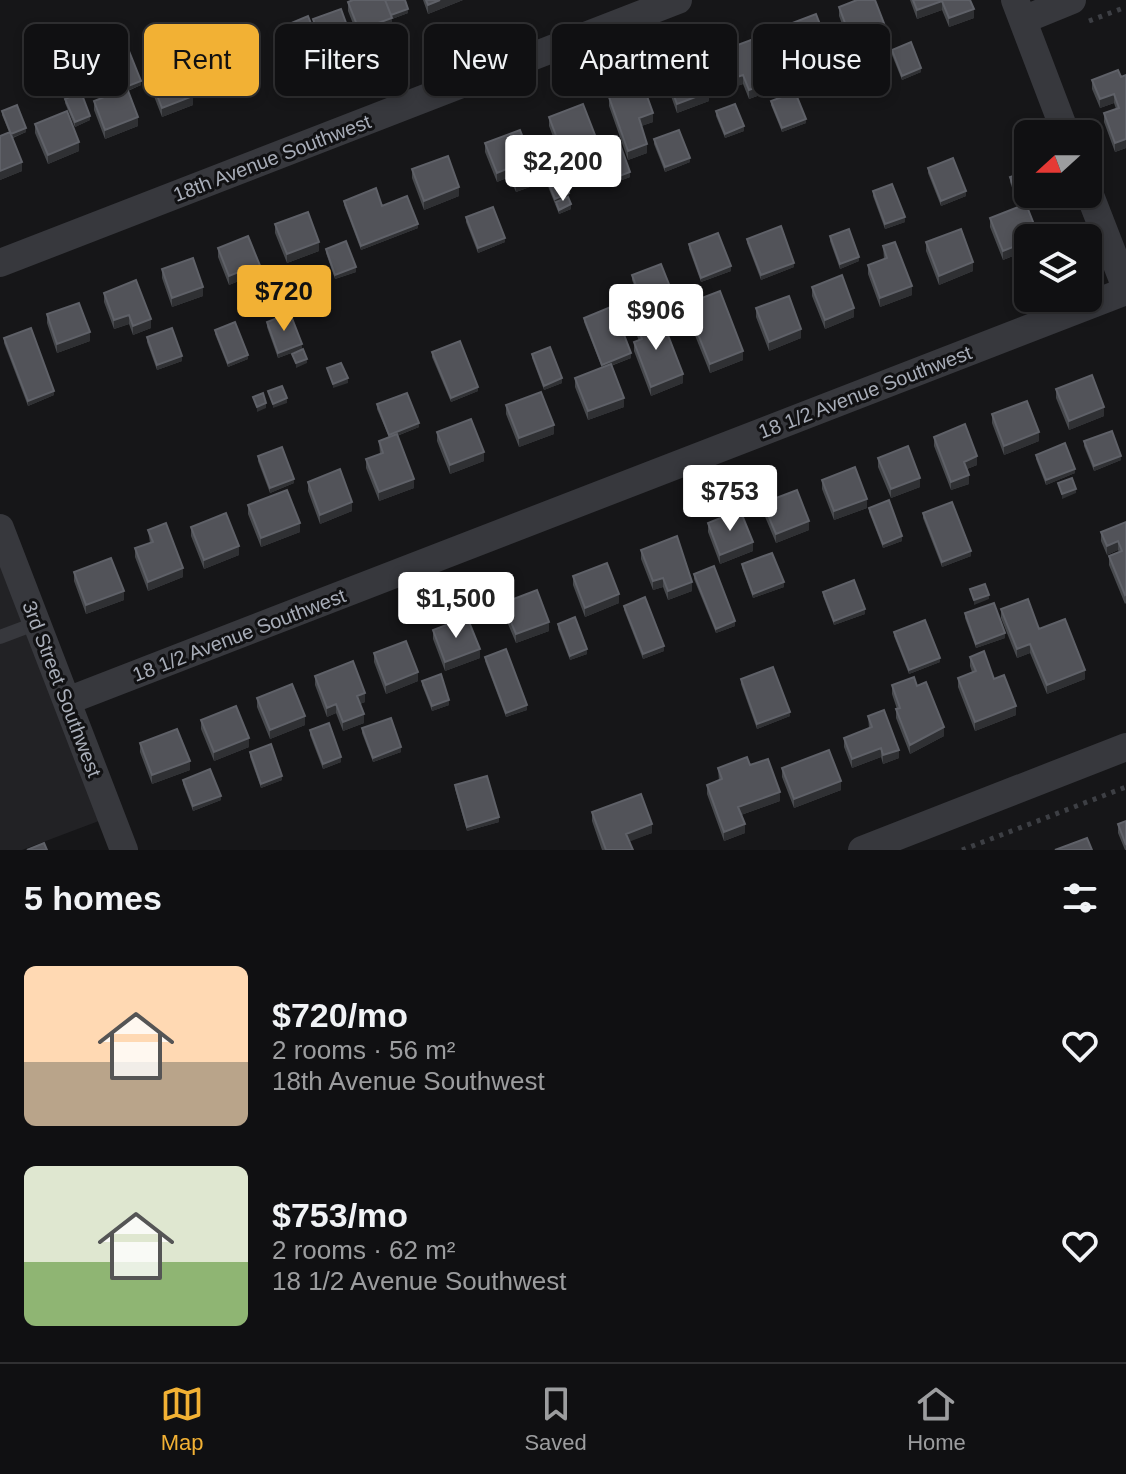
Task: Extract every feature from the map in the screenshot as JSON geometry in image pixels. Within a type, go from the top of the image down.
[{"type":"street","name":"18th Avenue Southwest","points":[[0,263],[678,0]]},
{"type":"street","points":[[1061,120],[1019,10],[1072,0]]},
{"type":"street","points":[[1095,208],[1126,289]]},
{"type":"street","name":"18 1/2 Avenue Southwest","points":[[67,701],[1126,289]]},
{"type":"street","name":"3rd Street Southwest","points":[[0,528],[124,850]]},
{"type":"street","points":[[862,850],[1126,747]]},
{"type":"lane","points":[[0,637],[37,623]]},
{"type":"path","points":[[962,850],[1126,787]]},
{"type":"shaded area","points":[[0,528],[112,816],[22,850],[0,850]]},
{"type":"building","points":[[385,0],[392,18],[376,24],[357,24],[348,2]]},
{"type":"building","points":[[385,0],[405,0],[408,9],[391,15]]},
{"type":"building","points":[[857,0],[875,0],[884,24],[845,24],[839,7]]},
{"type":"building","points":[[913,0],[970,0],[974,9],[949,18],[942,1],[917,10]]},
{"type":"building","points":[[341,9],[346,24],[315,24],[313,19]]},
{"type":"building","points":[[816,14],[820,24],[790,24]]},
{"type":"building","points":[[308,16],[311,24],[289,24]]},
{"type":"building","points":[[753,39],[753,88],[749,90],[743,75],[737,77],[737,45]]},
{"type":"building","points":[[911,42],[921,68],[902,76],[892,50]]},
{"type":"building","points":[[128,51],[141,81],[128,86]]},
{"type":"building","points":[[1118,70],[1121,77],[1126,75],[1126,139],[1115,143],[1104,113],[1119,108],[1114,94],[1100,99],[1092,80]]},
{"type":"building","points":[[128,91],[138,117],[105,130],[94,101],[107,96],[128,96]]},
{"type":"building","points":[[82,96],[90,116],[75,122],[65,99]]},
{"type":"building","points":[[157,96],[193,96],[162,108]]},
{"type":"building","points":[[647,96],[653,113],[639,118],[647,144],[628,151],[609,97]]},
{"type":"building","points":[[674,96],[698,96],[677,104]]},
{"type":"building","points":[[797,96],[806,119],[782,128],[771,101]]},
{"type":"building","points":[[583,104],[595,135],[588,137],[594,152],[566,162],[549,117]]},
{"type":"building","points":[[735,104],[744,126],[725,134],[716,111]]},
{"type":"building","points":[[17,105],[26,128],[11,134],[2,111]]},
{"type":"building","points":[[67,111],[79,142],[48,155],[35,124]]},
{"type":"building","points":[[520,130],[538,175],[516,183],[509,168],[497,173],[485,143]]},
{"type":"building","points":[[679,130],[690,158],[665,167],[654,139]]},
{"type":"building","points":[[10,132],[22,162],[0,171],[0,136]]},
{"type":"building","points":[[617,136],[630,172],[609,180],[596,144]]},
{"type":"building","points":[[448,156],[459,187],[424,201],[412,169]]},
{"type":"building","points":[[953,158],[966,191],[941,201],[928,168]]},
{"type":"building","points":[[560,168],[569,193],[555,199],[545,175]]},
{"type":"building","points":[[892,184],[905,217],[885,224],[873,191]]},
{"type":"building","points":[[376,188],[382,206],[407,196],[418,224],[361,246],[344,201]]},
{"type":"building","points":[[568,197],[571,204],[559,210],[556,202]]},
{"type":"building","points":[[493,207],[505,238],[478,248],[466,217]]},
{"type":"building","points":[[1016,208],[1028,208],[1034,224],[1014,224],[1014,247],[1003,251],[990,218]]},
{"type":"building","points":[[308,212],[319,242],[287,254],[275,224]]},
{"type":"building","points":[[781,226],[794,263],[761,275],[747,239]]},
{"type":"building","points":[[849,229],[859,257],[840,264],[830,236]]},
{"type":"building","points":[[961,229],[973,262],[939,276],[926,242]]},
{"type":"building","points":[[718,233],[731,266],[701,278],[689,244]]},
{"type":"building","points":[[248,236],[265,278],[251,283],[246,269],[229,276],[218,248]]},
{"type":"building","points":[[346,241],[356,267],[335,275],[326,249]]},
{"type":"building","points":[[895,242],[912,286],[880,298],[868,265],[887,258],[883,246]]},
{"type":"building","points":[[193,258],[203,287],[172,298],[162,269]]},
{"type":"building","points":[[661,264],[674,297],[645,309],[632,275]]},
{"type":"building","points":[[842,275],[854,308],[825,320],[812,287]]},
{"type":"building","points":[[136,280],[151,319],[133,326],[129,315],[114,320],[104,293]]},
{"type":"building","points":[[720,291],[743,351],[710,364],[686,304]]},
{"type":"building","points":[[789,296],[801,329],[769,342],[756,308]]},
{"type":"building","points":[[79,303],[90,332],[57,344],[47,314]]},
{"type":"building","points":[[613,306],[631,353],[602,365],[584,318]]},
{"type":"building","points":[[290,313],[302,344],[278,353],[267,322]]},
{"type":"building","points":[[650,313],[658,333],[666,330],[683,374],[651,387],[634,342],[642,339],[634,319]]},
{"type":"building","points":[[235,322],[248,355],[228,363],[215,330]]},
{"type":"building","points":[[31,328],[54,391],[28,401],[4,338]]},
{"type":"building","points":[[172,328],[182,356],[157,365],[147,337]]},
{"type":"building","points":[[460,341],[478,387],[451,398],[432,352]]},
{"type":"building","points":[[550,347],[562,378],[544,386],[532,354]]},
{"type":"building","points":[[303,349],[307,359],[296,363],[292,354]]},
{"type":"building","points":[[341,363],[348,378],[333,384],[327,368]]},
{"type":"building","points":[[611,364],[624,398],[588,411],[575,378]]},
{"type":"building","points":[[1092,375],[1104,407],[1069,421],[1056,389]]},
{"type":"building","points":[[282,386],[287,398],[273,404],[268,391]]},
{"type":"building","points":[[541,392],[554,425],[519,438],[506,405]]},
{"type":"building","points":[[263,393],[266,403],[257,407],[253,397]]},
{"type":"building","points":[[407,393],[419,423],[389,435],[377,404]]},
{"type":"building","points":[[1027,401],[1039,432],[1004,446],[992,414]]},
{"type":"building","points":[[471,419],[484,452],[450,465],[437,432]]},
{"type":"building","points":[[965,424],[977,456],[964,462],[969,475],[951,482],[934,437]]},
{"type":"building","points":[[1112,431],[1121,456],[1094,466],[1084,441]]},
{"type":"building","points":[[397,434],[414,479],[379,492],[366,459],[383,453],[379,441]]},
{"type":"building","points":[[1065,443],[1075,469],[1046,480],[1036,455]]},
{"type":"building","points":[[908,446],[920,478],[891,489],[878,458]]},
{"type":"building","points":[[282,447],[294,479],[270,488],[258,456]]},
{"type":"building","points":[[855,467],[867,499],[834,511],[822,480]]},
{"type":"building","points":[[340,469],[352,502],[320,515],[308,482]]},
{"type":"building","points":[[1072,478],[1076,489],[1062,494],[1058,483]]},
{"type":"building","points":[[287,490],[300,523],[261,538],[248,505]]},
{"type":"building","points":[[797,490],[809,521],[776,534],[763,503]]},
{"type":"building","points":[[889,500],[902,536],[883,544],[869,508]]},
{"type":"building","points":[[952,502],[971,551],[942,562],[923,513]]},
{"type":"building","points":[[740,510],[753,542],[720,555],[708,523]]},
{"type":"building","points":[[226,513],[239,546],[204,560],[191,527]]},
{"type":"building","points":[[1126,522],[1125,595],[1109,556],[1122,551],[1118,541],[1107,546],[1101,532]]},
{"type":"building","points":[[166,523],[183,568],[148,582],[135,548],[153,542],[148,530]]},
{"type":"building","points":[[677,536],[692,582],[668,591],[663,578],[653,581],[641,550]]},
{"type":"building","points":[[772,553],[784,582],[753,594],[742,564]]},
{"type":"building","points":[[111,558],[124,591],[86,605],[74,572]]},
{"type":"building","points":[[607,563],[619,594],[585,608],[573,576]]},
{"type":"building","points":[[714,566],[735,621],[716,629],[694,574]]},
{"type":"building","points":[[854,580],[865,609],[834,621],[823,592]]},
{"type":"building","points":[[985,584],[989,595],[974,600],[970,589]]},
{"type":"building","points":[[537,590],[549,622],[516,634],[503,603]]},
{"type":"building","points":[[645,597],[664,646],[643,654],[624,606]]},
{"type":"building","points":[[1028,599],[1039,629],[1065,619],[1085,670],[1047,685],[1030,644],[1017,649],[1001,609]]},
{"type":"building","points":[[994,603],[1005,633],[976,644],[965,613]]},
{"type":"building","points":[[467,617],[480,649],[445,662],[433,630]]},
{"type":"building","points":[[575,617],[587,649],[570,656],[558,624]]},
{"type":"building","points":[[925,620],[940,658],[909,670],[894,632]]},
{"type":"building","points":[[406,641],[418,672],[386,685],[374,653]]},
{"type":"building","points":[[506,649],[527,705],[506,713],[485,657]]},
{"type":"building","points":[[984,651],[994,679],[1004,675],[1016,706],[975,722],[958,678],[976,671],[970,657]]},
{"type":"building","points":[[353,661],[365,693],[357,696],[364,714],[343,722],[336,704],[327,708],[315,676]]},
{"type":"building","points":[[773,667],[790,712],[757,724],[741,679]]},
{"type":"building","points":[[441,674],[449,700],[432,706],[422,681]]},
{"type":"building","points":[[914,677],[917,686],[926,682],[944,727],[910,745],[896,709],[900,708],[892,685]]},
{"type":"building","points":[[292,684],[305,716],[270,730],[257,698]]},
{"type":"building","points":[[236,706],[249,738],[214,752],[201,720]]},
{"type":"building","points":[[884,710],[899,750],[883,755],[881,748],[852,759],[844,738],[872,727],[868,716]]},
{"type":"building","points":[[391,718],[401,747],[373,758],[362,728]]},
{"type":"building","points":[[329,723],[341,757],[323,764],[310,730]]},
{"type":"building","points":[[177,729],[190,761],[152,775],[140,743]]},
{"type":"building","points":[[271,744],[282,776],[261,784],[250,752]]},
{"type":"building","points":[[829,750],[841,781],[794,799],[782,768]]},
{"type":"building","points":[[747,757],[750,765],[768,759],[780,792],[738,807],[745,824],[724,832],[707,785],[722,779],[718,768]]},
{"type":"building","points":[[210,769],[221,796],[193,806],[183,780]]},
{"type":"building","points":[[487,776],[499,817],[467,827],[455,785]]},
{"type":"building","points":[[641,794],[652,824],[626,834],[633,850],[606,850],[592,812]]},
{"type":"building","points":[[1126,821],[1126,845],[1118,824]]},
{"type":"building","points":[[1087,838],[1092,850],[1055,850]]},
{"type":"building","points":[[44,843],[47,850],[27,850]]}]
